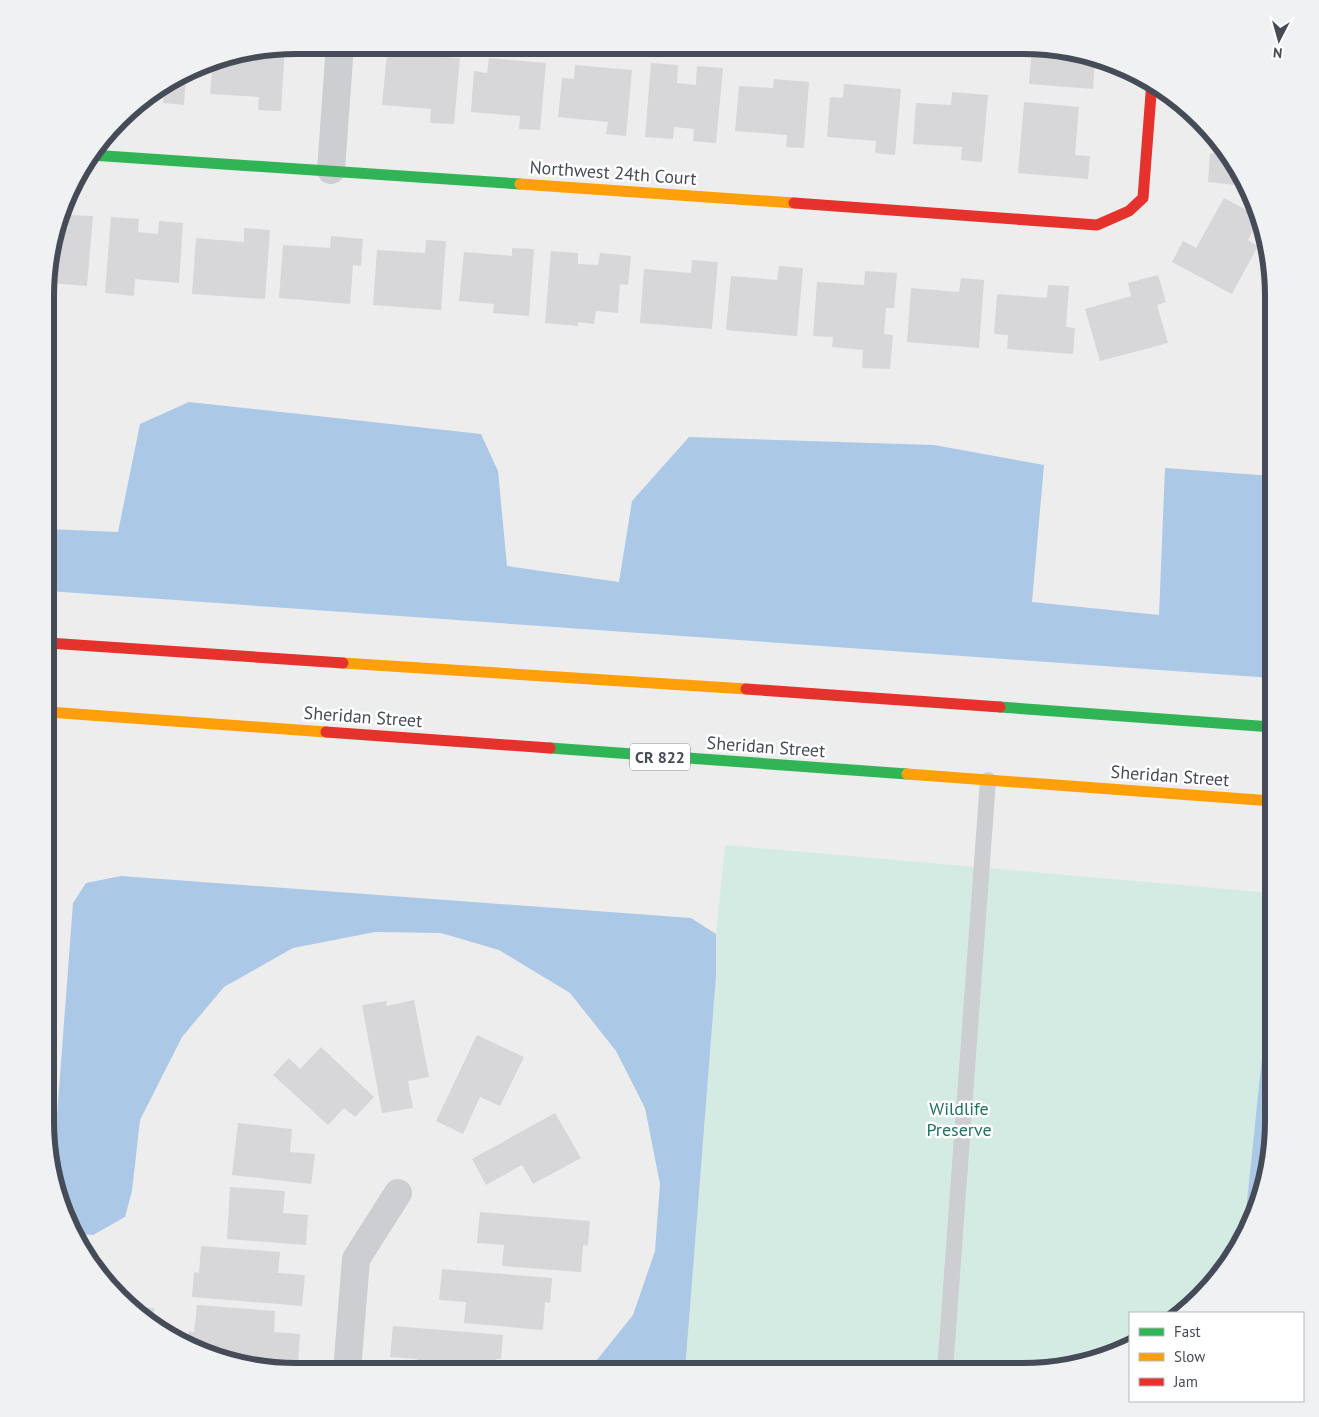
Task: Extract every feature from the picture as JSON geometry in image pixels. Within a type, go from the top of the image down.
[{"type":"main road","name":"Northwest 24th Court","points":[[99,156],[331,170],[1097,225],[1128,211],[1143,198],[1151,91]]},
{"type":"main road","points":[[54,643],[1265,726]]},
{"type":"main road","name":"Sheridan Street","points":[[54,712],[1265,800]]},
{"type":"street","points":[[331,170],[339,54]]},
{"type":"street","points":[[348,1363],[356,1259],[398,1193]]},
{"type":"lane","points":[[946,1363],[988,780]]},
{"type":"green space","name":"Wildlife Preserve","points":[[725,845],[1265,892],[1265,1137],[1257,1184],[1247,1214],[1233,1242],[1205,1281],[1171,1312],[1129,1312],[1129,1338],[1116,1345],[1070,1359],[1039,1363],[686,1363],[716,976],[716,934]]},
{"type":"water","points":[[189,402],[481,434],[498,471],[507,566],[619,582],[632,501],[689,437],[934,445],[1044,465],[1032,602],[1159,615],[1165,468],[1265,475],[1265,677],[54,591],[54,529],[118,532],[140,424]]},
{"type":"water","points":[[121,876],[691,918],[716,934],[716,976],[686,1363],[594,1363],[633,1315],[655,1251],[660,1184],[645,1108],[616,1051],[570,993],[499,950],[441,933],[375,932],[293,948],[224,987],[182,1037],[140,1120],[132,1191],[125,1217],[93,1235],[82,1234],[72,1214],[62,1184],[55,1143],[73,903],[86,883]]},
{"type":"water","points":[[1265,1028],[1265,1137],[1261,1168],[1245,1217]]},
{"type":"building","points":[[285,54],[281,111],[258,110],[259,97],[210,94],[212,69],[249,58]]},
{"type":"building","points":[[387,54],[460,58],[454,124],[430,123],[431,109],[382,105]]},
{"type":"building","points":[[1031,54],[1070,58],[1095,65],[1093,89],[1029,84]]},
{"type":"building","points":[[489,58],[546,63],[540,130],[519,129],[520,116],[471,112],[474,71],[487,73]]},
{"type":"building","points":[[651,63],[678,65],[677,83],[696,85],[697,66],[723,68],[716,143],[693,141],[694,129],[674,127],[673,139],[645,137]]},
{"type":"building","points":[[575,65],[632,70],[626,136],[606,134],[608,122],[558,117],[562,78],[574,79]]},
{"type":"building","points":[[774,79],[809,82],[804,148],[786,147],[787,135],[735,131],[739,86],[773,88]]},
{"type":"building","points":[[186,81],[184,105],[163,103],[164,93]]},
{"type":"building","points":[[844,84],[901,89],[895,155],[875,153],[876,141],[827,137],[830,97],[843,98]]},
{"type":"building","points":[[952,92],[988,95],[982,162],[961,160],[962,147],[913,144],[916,103],[951,105]]},
{"type":"building","points":[[1024,102],[1079,107],[1075,155],[1090,156],[1088,179],[1018,173]]},
{"type":"building","points":[[1210,153],[1219,154],[1233,175],[1236,185],[1208,182]]},
{"type":"building","points":[[1224,198],[1250,212],[1255,227],[1248,240],[1258,246],[1232,294],[1172,262],[1183,241],[1196,248]]},
{"type":"building","points":[[69,215],[93,216],[87,286],[54,283],[62,233],[63,229],[68,229]]},
{"type":"building","points":[[111,217],[139,219],[138,232],[158,234],[159,221],[183,223],[179,283],[135,279],[134,296],[105,293]]},
{"type":"building","points":[[244,228],[270,230],[265,299],[192,294],[196,238],[244,242]]},
{"type":"building","points":[[331,236],[363,239],[361,266],[353,265],[350,304],[279,298],[283,245],[330,248]]},
{"type":"building","points":[[426,240],[446,241],[441,310],[373,305],[377,250],[425,253]]},
{"type":"building","points":[[512,248],[534,249],[529,316],[493,313],[494,304],[459,301],[464,252],[512,256]]},
{"type":"building","points":[[551,251],[578,253],[578,264],[598,265],[600,253],[631,256],[628,285],[620,284],[618,313],[596,311],[594,324],[578,322],[578,326],[545,323]]},
{"type":"building","points":[[692,260],[718,262],[712,329],[640,323],[644,269],[691,273]]},
{"type":"building","points":[[779,266],[803,268],[797,336],[726,330],[731,276],[777,280]]},
{"type":"building","points":[[865,271],[897,273],[894,308],[886,308],[884,334],[893,335],[890,369],[862,368],[863,350],[832,347],[833,337],[813,336],[817,282],[864,285]]},
{"type":"building","points":[[1158,275],[1166,302],[1157,305],[1168,343],[1100,361],[1085,309],[1131,296],[1128,283]]},
{"type":"building","points":[[961,278],[984,280],[979,348],[907,342],[911,288],[959,292]]},
{"type":"building","points":[[1048,285],[1069,286],[1066,327],[1075,328],[1073,354],[1007,349],[1008,335],[994,334],[997,294],[1047,298]]},
{"type":"building","points":[[414,1000],[429,1077],[408,1081],[413,1108],[382,1113],[362,1005],[386,1001],[387,1006]]},
{"type":"building","points":[[477,1035],[524,1057],[500,1106],[480,1097],[463,1134],[436,1121]]},
{"type":"building","points":[[321,1047],[374,1097],[355,1117],[344,1108],[328,1125],[273,1075],[289,1058],[300,1069]]},
{"type":"building","points":[[555,1113],[581,1158],[533,1184],[522,1165],[486,1185],[472,1159]]},
{"type":"building","points":[[238,1123],[292,1129],[290,1152],[315,1154],[311,1184],[232,1175]]},
{"type":"building","points":[[230,1187],[285,1191],[283,1213],[308,1215],[306,1245],[227,1239]]},
{"type":"building","points":[[480,1212],[590,1221],[588,1246],[583,1245],[581,1272],[502,1266],[504,1245],[477,1243]]},
{"type":"building","points":[[201,1246],[280,1252],[278,1273],[305,1275],[302,1306],[192,1297],[194,1272],[199,1273]]},
{"type":"building","points":[[442,1269],[552,1278],[550,1303],[545,1302],[543,1330],[464,1323],[466,1302],[439,1300]]},
{"type":"building","points":[[197,1305],[275,1311],[274,1332],[300,1334],[298,1363],[280,1363],[233,1355],[203,1345],[189,1338],[189,1331],[194,1332]]},
{"type":"building","points":[[142,1308],[154,1308],[154,1316]]},
{"type":"building","points":[[393,1326],[503,1335],[501,1359],[496,1359],[496,1363],[417,1363],[417,1359],[390,1357]]},
{"type":"traffic: fast","points":[[99,156],[520,184]]},
{"type":"traffic: fast","points":[[1000,707],[1265,726]]},
{"type":"traffic: fast","points":[[550,748],[907,774]]},
{"type":"traffic: slow","points":[[520,184],[794,203]]},
{"type":"traffic: slow","points":[[343,663],[746,689]]},
{"type":"traffic: slow","points":[[54,712],[326,732]]},
{"type":"traffic: slow","points":[[907,774],[1265,800]]},
{"type":"traffic: jam","points":[[794,203],[1097,225],[1129,211],[1143,198],[1151,91]]},
{"type":"traffic: jam","points":[[54,643],[343,663]]},
{"type":"traffic: jam","points":[[746,689],[1000,707]]},
{"type":"traffic: jam","points":[[326,732],[550,748]]}]
